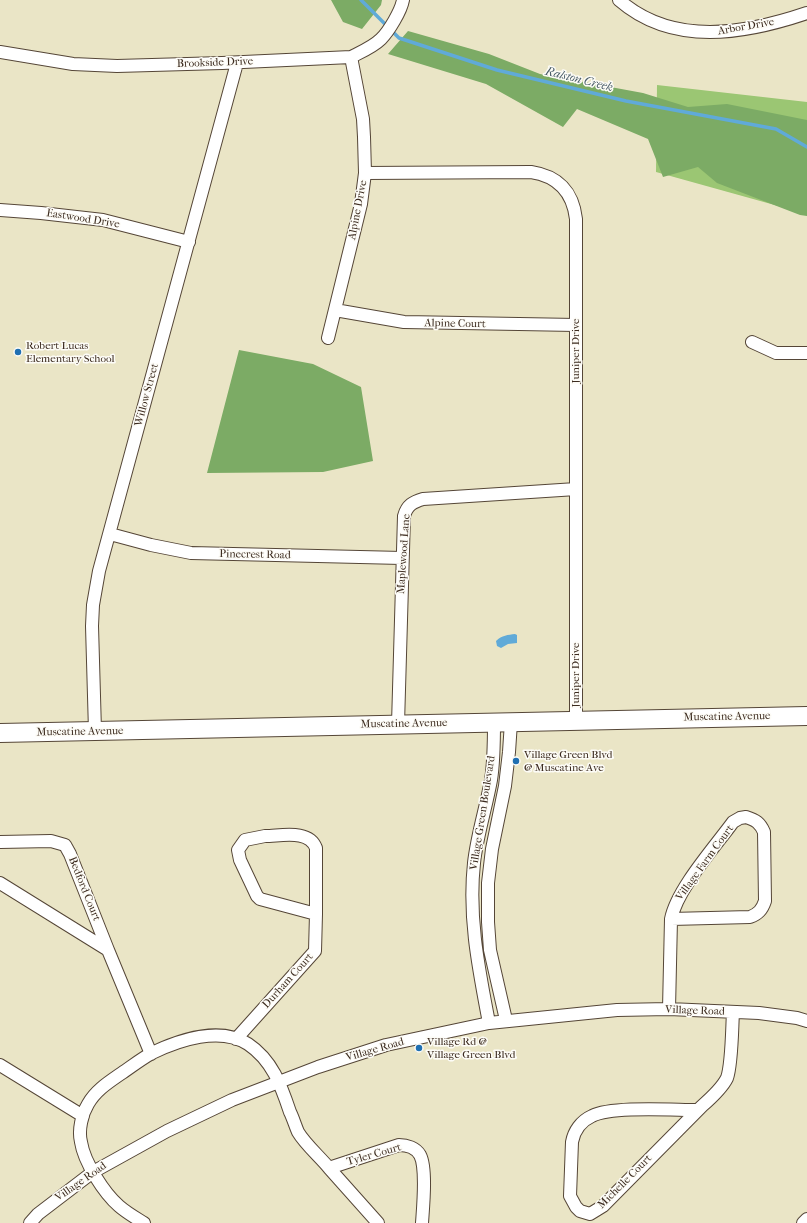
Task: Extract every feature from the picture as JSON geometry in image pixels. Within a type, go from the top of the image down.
[{"type":"main road","name":"Muscatine Avenue","points":[[0,733],[807,716]]},
{"type":"street","name":"Brookside Drive","points":[[0,52],[73,64],[96,66],[236,63],[351,57],[367,49],[381,39],[397,15],[402,6],[403,0]]},
{"type":"street","name":"Arbor Drive","points":[[619,0],[637,13],[654,22],[672,28],[692,32],[716,33],[731,31],[807,14]]},
{"type":"street","name":"Alpine Drive","points":[[328,338],[361,204],[365,173],[363,119],[351,57]]},
{"type":"street","name":"Willow Street","points":[[96,731],[92,626],[99,571],[189,242],[236,63]]},
{"type":"street","name":"Juniper Drive","points":[[365,173],[531,172],[548,176],[558,182],[570,196],[575,212],[576,721]]},
{"type":"street","name":"Eastwood Drive","points":[[0,210],[103,220],[189,242]]},
{"type":"street","name":"Alpine Court","points":[[336,310],[404,322],[576,325]]},
{"type":"street","points":[[752,342],[776,353],[807,353]]},
{"type":"street","name":"Maplewood Lane","points":[[398,724],[404,516],[410,504],[416,501],[432,498],[576,489]]},
{"type":"street","name":"Pinecrest Road","points":[[110,534],[151,545],[191,553],[402,558]]},
{"type":"street","name":"Village Green Boulevard","points":[[502,722],[510,752],[505,786],[492,849],[488,883],[488,907],[490,950],[506,1020]]},
{"type":"street","name":"Village Green Boulevard","points":[[489,1023],[476,958],[472,897],[474,864],[478,837],[502,722]]},
{"type":"street","name":"Village Farm Court","points":[[669,1009],[671,919],[674,908],[679,898],[734,822],[740,818],[746,817],[757,821],[764,832],[765,901],[757,914],[750,917],[671,919]]},
{"type":"street","name":"Durham Court","points":[[236,1038],[315,951],[316,914],[316,848],[312,841],[305,836],[265,836],[251,838],[242,843],[238,850],[238,854],[257,896],[260,899],[316,914]]},
{"type":"street","name":"Bedford Court","points":[[0,842],[51,841],[64,845],[70,854],[151,1054]]},
{"type":"street","name":"Bedford Court","points":[[0,883],[108,950]]},
{"type":"street","name":"Village Road","points":[[30,1223],[38,1214],[93,1172],[167,1130],[232,1100],[279,1081],[386,1045],[506,1020],[617,1010],[669,1009],[733,1012],[781,1016],[807,1021]]},
{"type":"street","name":"Michelle Court","points":[[697,1110],[614,1111],[590,1116],[583,1122],[573,1135],[570,1196],[576,1207],[580,1211],[590,1214],[603,1206],[697,1110],[710,1099],[727,1077],[733,1012]]},
{"type":"street","points":[[144,1223],[127,1212],[109,1196],[93,1172],[84,1154],[80,1142],[81,1128],[83,1116],[88,1104],[104,1086],[151,1054],[188,1040],[201,1037],[214,1036],[236,1038]]},
{"type":"street","name":"Tyler Court","points":[[236,1038],[259,1052],[270,1066],[279,1081],[297,1130],[302,1138],[378,1223]]},
{"type":"street","points":[[0,1065],[83,1116]]},
{"type":"street","name":"Tyler Court","points":[[329,1168],[399,1145],[410,1146],[418,1152],[423,1162],[424,1186],[422,1223]]},
{"type":"street","points":[[803,1223],[807,1218]]},
{"type":"green space","points":[[331,0],[382,0],[381,5],[362,29],[343,22]]},
{"type":"green space","points":[[408,31],[489,54],[540,74],[643,93],[688,107],[727,104],[807,120],[807,216],[800,215],[717,183],[698,167],[663,177],[648,139],[577,109],[563,127],[486,84],[388,54]]},
{"type":"green space","points":[[657,85],[807,102],[807,214],[656,172]]},
{"type":"green space","points":[[239,350],[313,364],[361,387],[373,461],[323,472],[207,473]]},
{"type":"water","points":[[515,634],[517,635],[517,643],[508,644],[501,648],[497,646],[496,641],[498,639]]},
{"type":"waterway","name":"Ralston Creek","points":[[361,0],[399,38],[497,70],[626,101],[776,129],[807,147]]},
{"type":"place","name":"Robert Lucas Elementary School","points":[[18,352]]},
{"type":"place","name":"Village Green Blvd @ Muscatine Ave","points":[[516,761]]},
{"type":"place","name":"Village Rd @ Village Green Blvd","points":[[419,1048]]}]
